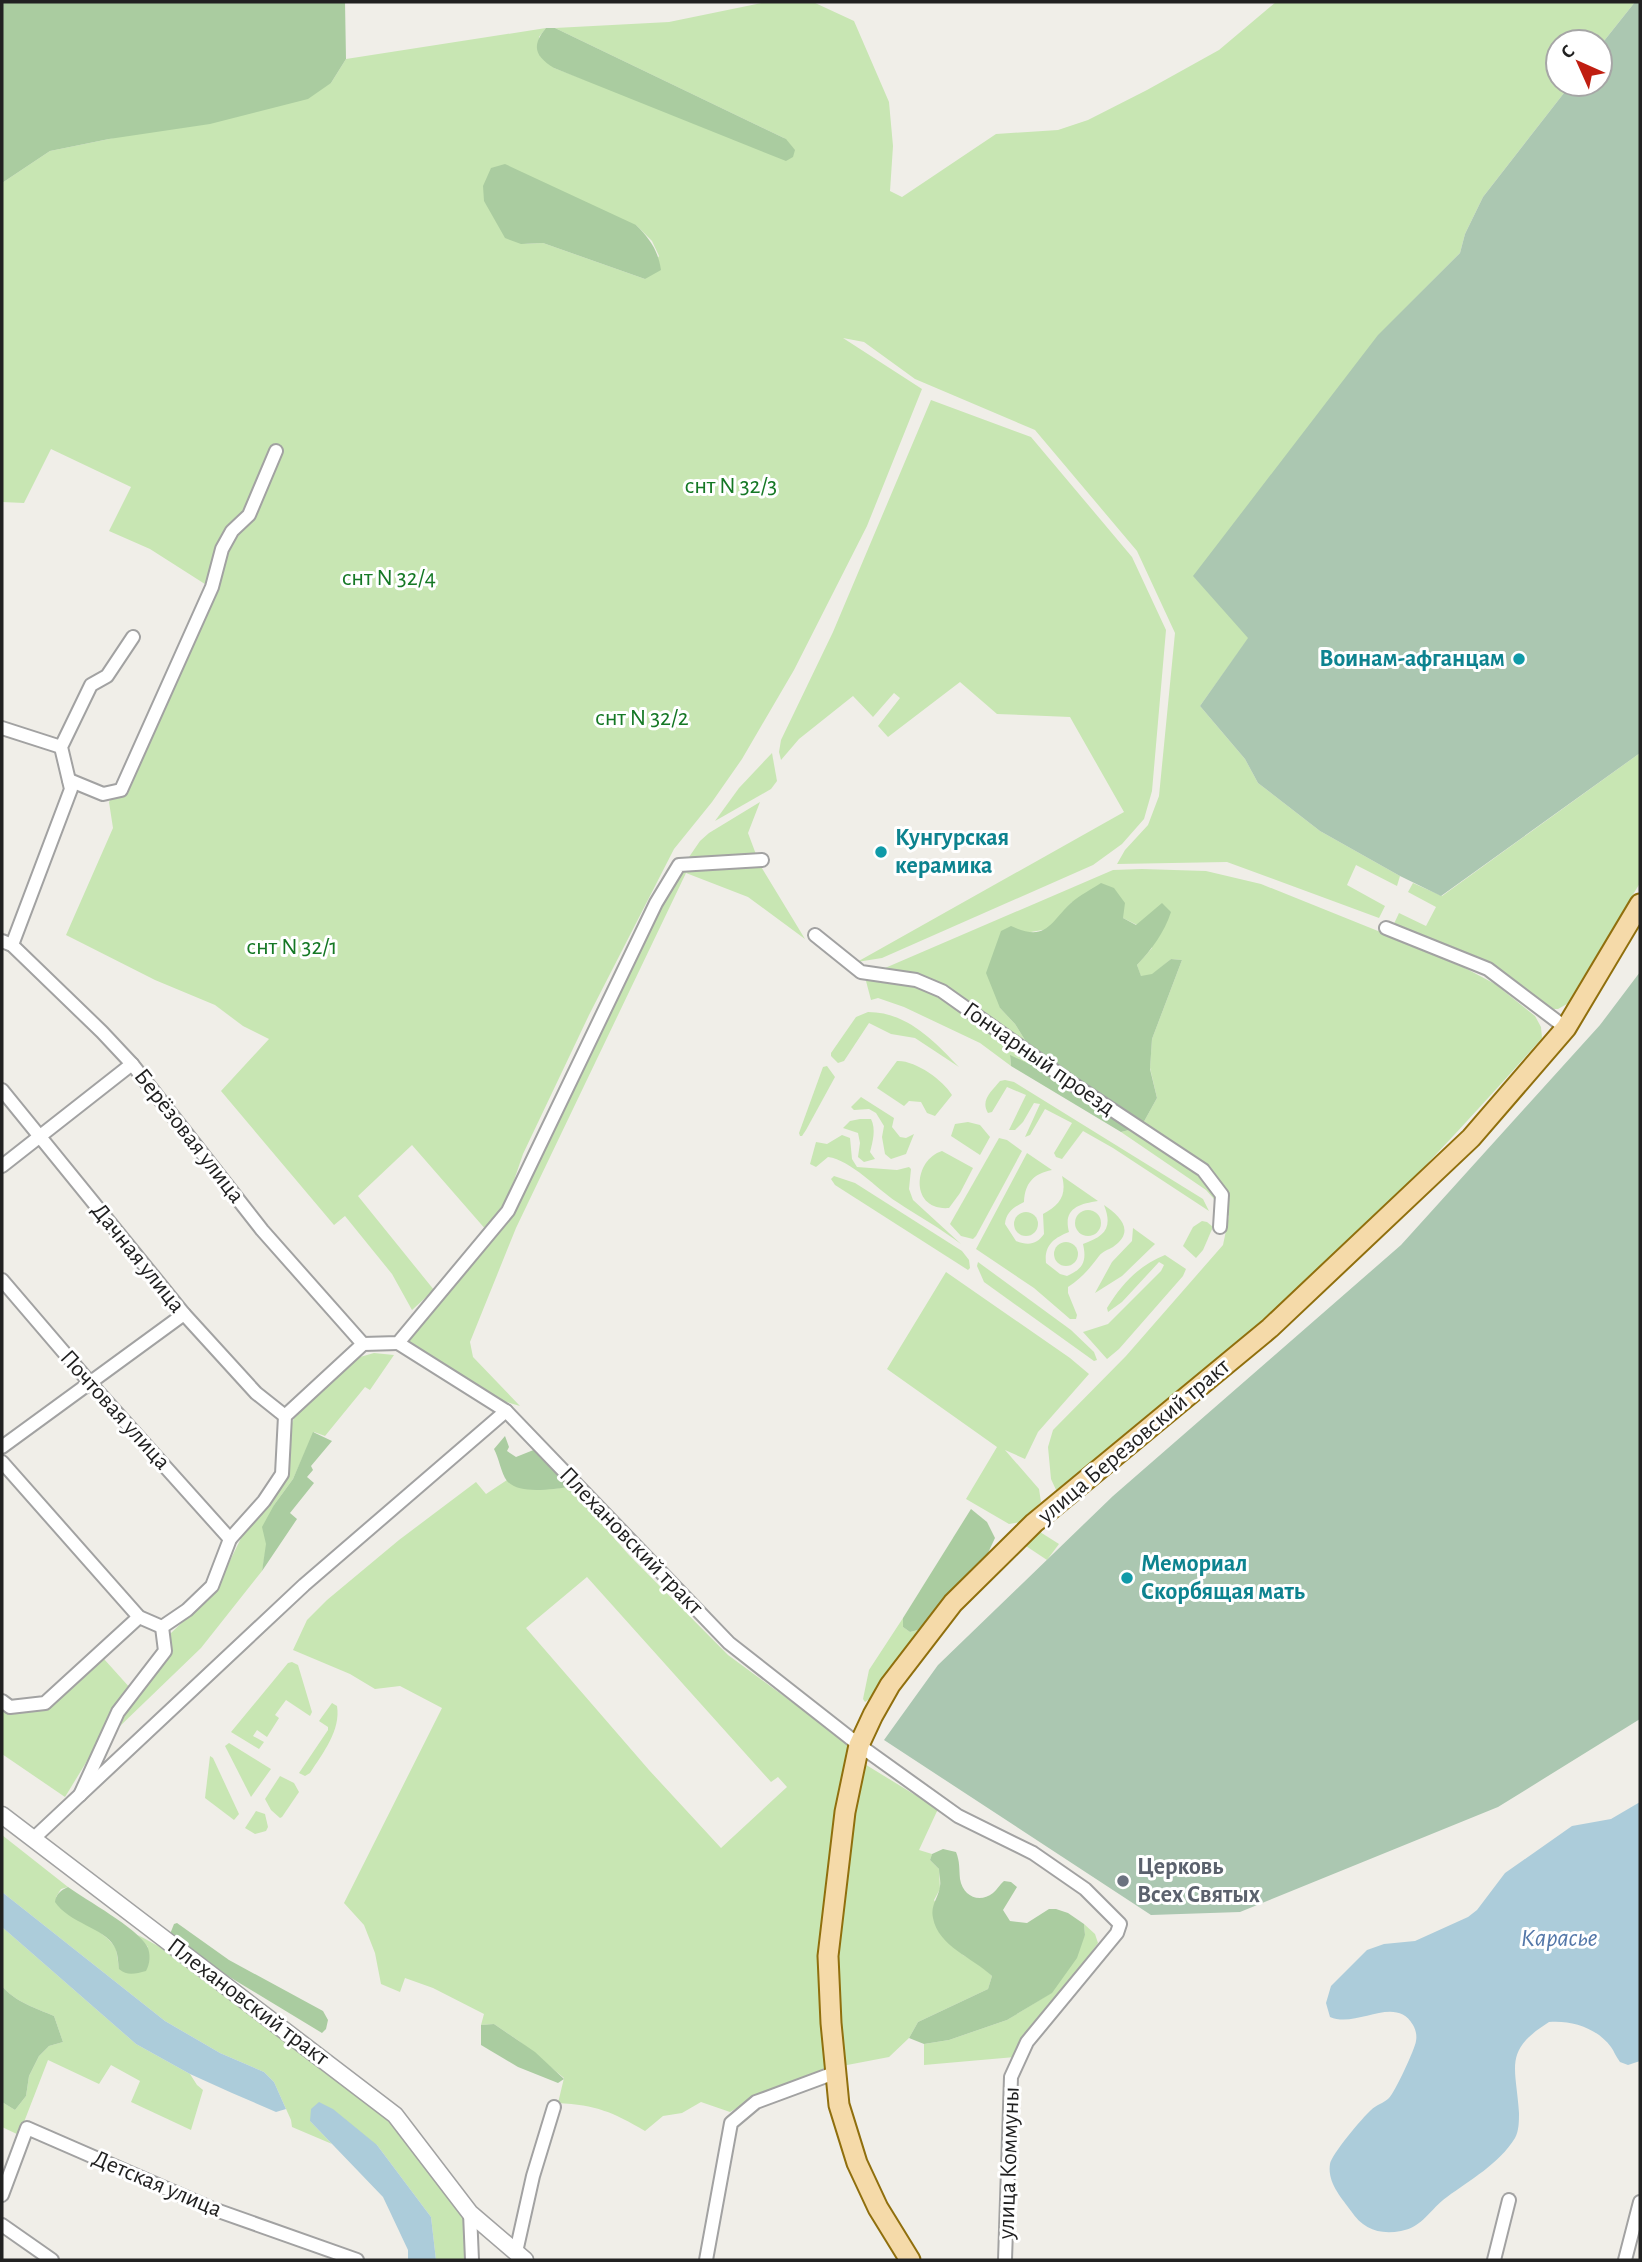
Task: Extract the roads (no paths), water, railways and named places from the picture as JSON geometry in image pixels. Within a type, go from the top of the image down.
[{"type":"main road","name":"улица Березовский тракт","points":[[837,2072],[831,2023],[828,1956],[845,1812],[859,1745],[890,1685],[953,1603],[1034,1523],[1280,1318],[1471,1138],[1566,1028],[1640,904]]},
{"type":"main road","points":[[837,2072],[839,2105],[857,2163],[878,2208],[910,2260]]},
{"type":"street","points":[[69,780],[103,794],[121,790],[212,587],[222,549],[232,531],[249,515],[276,452]]},
{"type":"street","points":[[7,943],[71,789],[61,747],[91,685],[107,676],[132,636]]},
{"type":"street","points":[[2,728],[61,747]]},
{"type":"street","points":[[162,1627],[187,1610],[212,1586],[230,1539],[264,1501],[282,1474],[285,1416],[363,1344],[398,1343],[508,1211],[656,903],[679,865],[762,860]]},
{"type":"street","points":[[1386,928],[1488,969],[1566,1028]]},
{"type":"street","name":"Гончарный проезд","points":[[815,935],[861,972],[915,980],[942,991],[1073,1084],[1203,1170],[1222,1195],[1220,1227]]},
{"type":"street","name":"Берёзовая улица","points":[[7,943],[102,1032],[132,1064],[262,1230],[363,1344]]},
{"type":"street","points":[[2,1166],[132,1064]]},
{"type":"street","name":"Дачная улица","points":[[2,1090],[184,1314],[256,1393],[285,1416]]},
{"type":"street","name":"Почтовая улица","points":[[2,1280],[230,1539]]},
{"type":"street","points":[[2,1447],[184,1314]]},
{"type":"street","name":"Плехановский тракт","points":[[398,1343],[506,1411],[729,1643],[859,1745],[958,1816],[1034,1853],[1085,1889],[1119,1924],[1117,1933]]},
{"type":"street","points":[[34,1838],[304,1585],[506,1411]]},
{"type":"street","points":[[2,1462],[139,1617],[162,1627]]},
{"type":"street","points":[[2,1701],[10,1707],[45,1703],[139,1617]]},
{"type":"street","points":[[80,1795],[118,1712],[165,1651],[162,1627]]},
{"type":"street","name":"Плехановский тракт","points":[[2,1815],[395,2115],[470,2213],[521,2256]]},
{"type":"street","name":"улица Коммуны","points":[[1006,2260],[1011,2077],[1027,2042],[1117,1933]]},
{"type":"street","points":[[706,2260],[731,2123],[755,2102],[837,2072]]},
{"type":"street","points":[[521,2256],[533,2176],[554,2107]]},
{"type":"street","name":"Детская улица","points":[[2,2195],[27,2128],[213,2209],[357,2260]]},
{"type":"street","points":[[1494,2260],[1509,2200]]},
{"type":"street","points":[[1625,2260],[1640,2202]]},
{"type":"street","points":[[470,2213],[472,2260]]},
{"type":"street","points":[[2,2225],[52,2260]]},
{"type":"water","name":"Карасье","points":[[1640,1802],[1640,2061],[1628,2065],[1620,2062],[1605,2040],[1591,2030],[1566,2022],[1549,2022],[1534,2032],[1519,2051],[1515,2071],[1518,2129],[1515,2138],[1501,2156],[1441,2202],[1415,2226],[1393,2232],[1366,2226],[1336,2190],[1331,2178],[1330,2164],[1361,2120],[1392,2094],[1412,2052],[1416,2033],[1405,2016],[1396,2012],[1341,2020],[1330,2017],[1326,2003],[1331,1986],[1367,1950],[1384,1944],[1415,1941],[1468,1917],[1477,1910],[1505,1873],[1572,1826],[1611,1819]]},
{"type":"water","points":[[2,1892],[165,2021],[220,2053],[264,2072],[274,2082],[286,2109],[276,2112],[232,2093],[190,2074],[136,2044],[2,1927]]},
{"type":"water","points":[[319,2102],[333,2109],[377,2145],[431,2217],[436,2260],[408,2260],[408,2250],[383,2197],[310,2121],[311,2109]]},
{"type":"place","name":"Воинам-афганцам","points":[[1519,659]]},
{"type":"place","name":"Кунгурская керамика","points":[[881,852]]},
{"type":"place","name":"Мемориал Скорбящая мать","points":[[1127,1578]]},
{"type":"place","name":"Церковь Всех Святых","points":[[1123,1881]]},
{"type":"park label","name":"снт N 32/3","points":[[731,486]]},
{"type":"park label","name":"снт N 32/4","points":[[389,578]]},
{"type":"park label","name":"снт N 32/2","points":[[642,718]]},
{"type":"park label","name":"снт N 32/1","points":[[292,947]]}]
